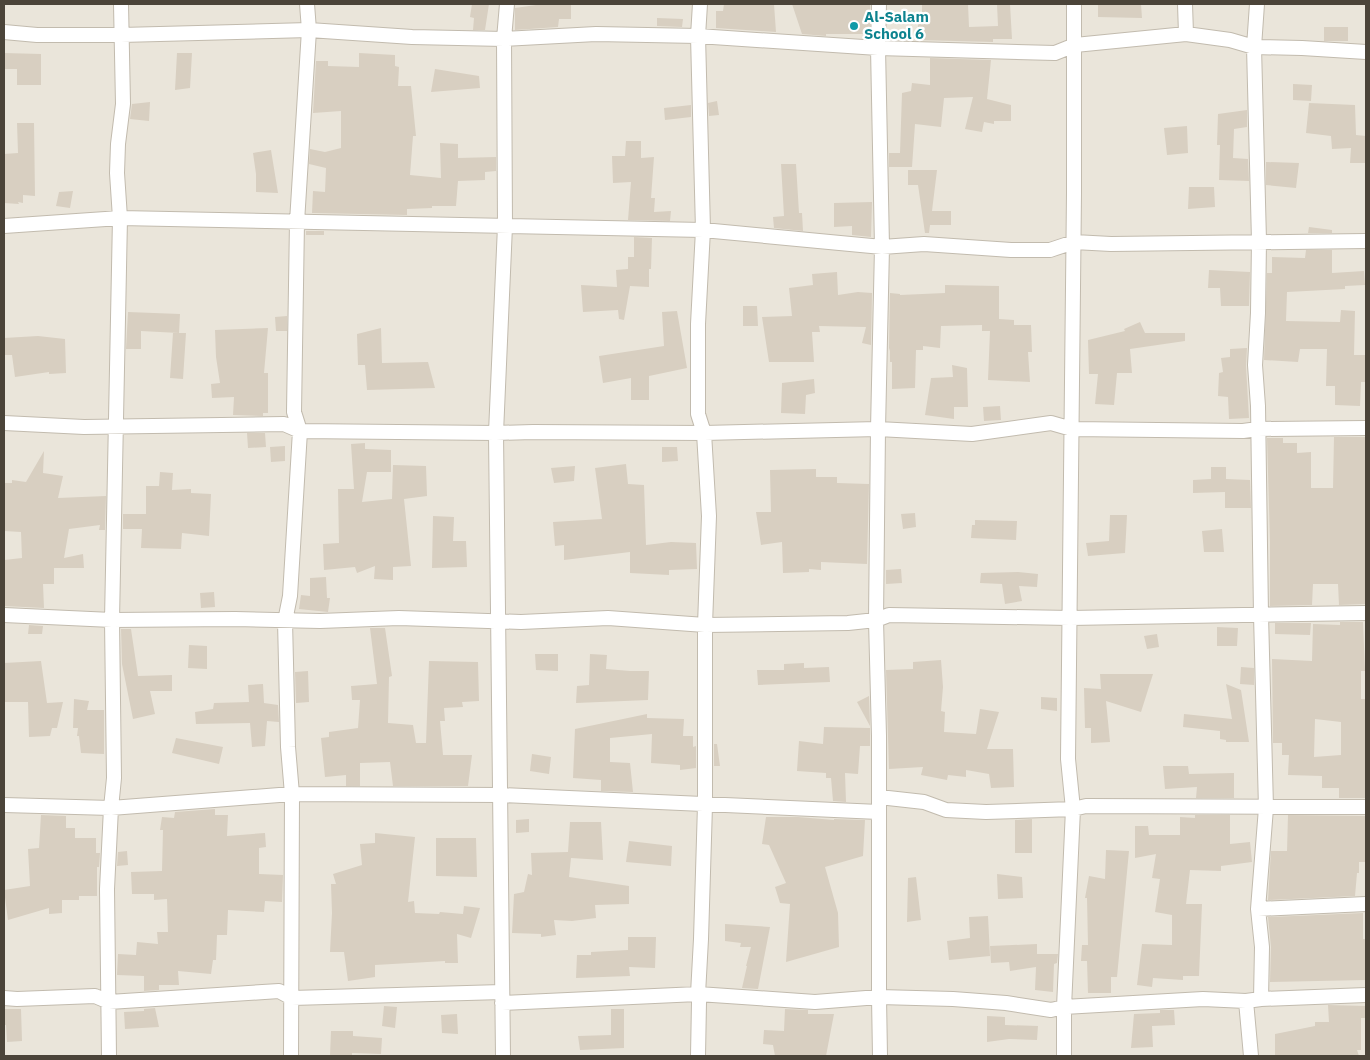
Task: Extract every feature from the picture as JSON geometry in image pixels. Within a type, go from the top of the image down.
[{"type":"street","points":[[109,1056],[110,1002],[107,888],[114,778],[112,620],[120,218],[117,173],[118,144],[123,104],[121,4]]},
{"type":"street","points":[[291,1056],[292,794],[288,747],[285,621],[290,596],[300,431],[294,412],[297,222],[309,30],[307,4]]},
{"type":"street","points":[[503,1056],[496,433],[505,226],[504,39],[507,4]]},
{"type":"street","points":[[698,1056],[698,994],[702,939],[705,805],[705,625],[709,516],[704,433],[698,414],[698,324],[703,230],[698,36],[700,4]]},
{"type":"street","points":[[879,4],[878,48],[882,247],[876,620],[880,1056]]},
{"type":"street","points":[[1064,1056],[1064,1007],[1073,809],[1068,759],[1074,242],[1074,4]]},
{"type":"street","points":[[1185,4],[1186,34]]},
{"type":"street","points":[[1258,4],[1254,47],[1259,241],[1255,365],[1258,406],[1266,808],[1258,909],[1262,947],[1260,999]]},
{"type":"street","points":[[4,32],[37,35],[121,35],[309,30],[412,37],[504,39],[596,34],[698,36],[878,48],[1055,54],[1075,45],[1186,34],[1230,40],[1254,47],[1366,52]]},
{"type":"street","points":[[4,226],[120,218],[703,230],[882,247],[924,244],[1012,250],[1050,250],[1074,242],[1111,244],[1366,241]]},
{"type":"street","points":[[4,423],[84,427],[284,424],[300,431],[496,433],[704,433],[878,429],[972,434],[1051,423],[1072,430],[1243,431],[1366,428]]},
{"type":"street","points":[[4,615],[112,620],[235,619],[285,621],[399,618],[521,622],[608,618],[705,625],[848,623],[876,620],[889,615],[1070,618],[1366,613]]},
{"type":"street","points":[[4,806],[111,808],[292,794],[500,795],[879,812]]},
{"type":"street","points":[[879,797],[924,802],[946,810],[970,812],[1073,809],[1086,806],[1366,807]]},
{"type":"street","points":[[1258,909],[1366,904]]},
{"type":"street","points":[[4,998],[96,996],[110,1002],[279,991],[292,998],[502,998],[698,994],[815,1002],[879,997],[953,999],[997,1002],[1051,1010],[1064,1007],[1203,1000],[1246,1001],[1366,995]]},
{"type":"street","points":[[1246,1001],[1251,1056]]},
{"type":"shaded area","points":[[4,4],[1366,4],[1366,1056],[4,1056]]},
{"type":"building","points":[[472,4],[489,4],[485,30],[473,30],[474,18],[470,17]]},
{"type":"building","points":[[571,4],[571,19],[559,19],[558,27],[515,30],[515,8]]},
{"type":"building","points":[[724,4],[774,4],[776,32],[716,28],[716,11],[723,11]]},
{"type":"building","points":[[792,4],[870,4],[870,34],[826,34],[826,36],[802,34]]},
{"type":"building","points":[[922,4],[968,4],[969,27],[998,26],[997,4],[1010,4],[1012,39],[993,39],[993,42],[918,40],[918,18],[922,18]]},
{"type":"building","points":[[1098,4],[1141,4],[1142,18],[1098,17]]},
{"type":"building","points":[[657,18],[683,19],[682,27],[657,26]]},
{"type":"building","points":[[1324,27],[1348,27],[1348,41],[1324,41]]},
{"type":"building","points":[[4,53],[41,54],[41,85],[17,85],[17,69],[4,69]]},
{"type":"building","points":[[177,53],[192,53],[190,88],[175,90]]},
{"type":"building","points":[[359,53],[395,55],[395,66],[399,67],[398,86],[411,86],[416,136],[413,136],[410,175],[441,178],[440,143],[458,144],[458,158],[496,157],[496,171],[485,172],[485,180],[458,181],[456,206],[407,209],[407,215],[312,213],[313,191],[325,192],[326,168],[309,164],[310,149],[325,152],[341,148],[341,111],[313,113],[316,61],[328,61],[328,66],[359,67]]},
{"type":"building","points":[[930,58],[991,60],[987,99],[1011,105],[1011,121],[994,121],[994,124],[984,122],[982,132],[965,129],[973,97],[944,98],[941,127],[915,124],[912,167],[889,167],[889,153],[900,153],[902,93],[911,91],[912,83],[930,85]]},
{"type":"building","points":[[435,69],[479,76],[480,88],[431,92]]},
{"type":"building","points":[[1293,84],[1312,85],[1311,101],[1293,100]]},
{"type":"building","points":[[717,101],[719,115],[709,116],[708,103]]},
{"type":"building","points":[[150,102],[149,121],[130,119],[132,104]]},
{"type":"building","points":[[1309,103],[1355,105],[1356,135],[1366,136],[1366,163],[1350,163],[1351,148],[1332,149],[1331,136],[1306,133]]},
{"type":"building","points":[[691,105],[691,117],[665,120],[664,108]]},
{"type":"building","points":[[1247,110],[1247,127],[1234,129],[1233,158],[1248,159],[1249,181],[1219,180],[1220,145],[1217,145],[1218,114]]},
{"type":"building","points":[[17,123],[34,123],[35,196],[23,195],[23,203],[18,202],[19,204],[4,203],[4,154],[18,153]]},
{"type":"building","points":[[1187,126],[1188,153],[1167,155],[1164,128]]},
{"type":"building","points":[[626,141],[641,141],[641,158],[654,157],[651,198],[655,198],[654,212],[671,211],[670,221],[628,220],[631,182],[613,183],[612,156],[625,156]]},
{"type":"building","points":[[271,150],[278,193],[256,192],[253,153]]},
{"type":"building","points":[[1266,162],[1299,163],[1296,188],[1266,185]]},
{"type":"building","points":[[781,164],[796,164],[799,213],[802,213],[803,231],[774,228],[773,217],[784,216]]},
{"type":"building","points":[[908,170],[937,170],[932,211],[951,211],[951,225],[930,225],[929,233],[925,233],[918,185],[908,185]]},
{"type":"building","points":[[1189,187],[1214,187],[1215,207],[1188,209]]},
{"type":"building","points":[[73,191],[70,208],[56,206],[59,192]]},
{"type":"building","points":[[872,202],[871,237],[852,235],[852,226],[834,227],[834,203]]},
{"type":"building","points":[[1309,227],[1332,230],[1332,233],[1308,233]]},
{"type":"building","points":[[306,231],[324,231],[324,235],[306,235]]},
{"type":"building","points":[[634,237],[652,238],[649,287],[630,286],[624,320],[619,319],[618,310],[583,312],[581,285],[617,287],[616,270],[628,269],[628,257],[634,257]]},
{"type":"building","points":[[1306,250],[1332,250],[1332,273],[1364,271],[1365,285],[1345,286],[1345,289],[1287,292],[1286,321],[1340,322],[1341,310],[1355,311],[1354,355],[1366,355],[1366,382],[1361,382],[1360,406],[1335,405],[1335,386],[1326,386],[1327,349],[1300,349],[1298,362],[1264,360],[1267,273],[1272,273],[1272,257],[1305,258]]},
{"type":"building","points":[[1209,270],[1250,272],[1249,306],[1221,306],[1220,288],[1208,288]]},
{"type":"building","points":[[837,272],[838,295],[858,292],[872,293],[871,345],[862,343],[866,327],[819,326],[820,332],[812,332],[814,362],[769,362],[762,317],[792,316],[789,288],[813,285],[812,274]]},
{"type":"building","points":[[945,285],[999,286],[999,319],[1014,320],[1014,325],[1031,325],[1032,352],[1028,352],[1030,382],[988,380],[990,331],[982,331],[982,325],[941,326],[940,348],[923,346],[923,350],[916,350],[915,388],[892,389],[892,362],[890,362],[889,348],[890,293],[900,295],[945,293]]},
{"type":"building","points":[[743,306],[757,306],[758,326],[743,326]]},
{"type":"building","points":[[677,311],[687,368],[649,376],[649,400],[631,400],[631,378],[603,383],[599,356],[664,346],[662,312]]},
{"type":"building","points":[[128,312],[180,314],[179,333],[141,331],[141,349],[126,349]]},
{"type":"building","points":[[287,316],[287,331],[276,331],[275,317]]},
{"type":"building","points":[[1140,322],[1145,333],[1185,333],[1185,341],[1130,349],[1132,373],[1117,373],[1114,405],[1095,404],[1098,374],[1089,374],[1088,340],[1125,331],[1124,329]]},
{"type":"building","points":[[268,328],[264,373],[268,373],[268,413],[263,413],[263,416],[233,415],[234,397],[212,398],[211,384],[220,383],[216,357],[215,330]]},
{"type":"building","points":[[381,328],[382,363],[428,362],[435,388],[367,390],[365,365],[358,365],[357,334]]},
{"type":"building","points":[[173,333],[186,333],[183,379],[170,378]]},
{"type":"building","points":[[38,336],[65,339],[66,373],[49,374],[49,372],[15,377],[12,355],[4,355],[4,338]]},
{"type":"building","points":[[1247,348],[1246,366],[1249,418],[1229,419],[1228,397],[1218,396],[1219,373],[1223,372],[1221,358],[1230,357],[1230,349]]},
{"type":"building","points":[[952,365],[967,368],[968,407],[954,407],[954,419],[925,415],[931,378],[953,377]]},
{"type":"building","points":[[814,379],[815,393],[806,395],[805,414],[781,413],[782,383]]},
{"type":"building","points":[[1000,406],[1001,420],[984,421],[983,407]]},
{"type":"building","points":[[247,433],[265,433],[266,447],[248,448]]},
{"type":"building","points":[[1334,437],[1366,437],[1365,604],[1339,605],[1338,584],[1313,584],[1312,605],[1270,606],[1267,438],[1283,438],[1283,443],[1297,443],[1297,453],[1311,452],[1311,488],[1333,488]]},
{"type":"building","points":[[365,443],[365,449],[391,450],[391,472],[367,472],[362,502],[392,499],[393,465],[426,466],[427,496],[404,499],[411,566],[393,567],[393,580],[374,579],[375,566],[357,573],[355,567],[324,570],[323,544],[339,543],[338,489],[354,489],[351,444]]},
{"type":"building","points":[[285,446],[285,461],[271,462],[270,447]]},
{"type":"building","points":[[662,447],[677,447],[678,461],[662,462]]},
{"type":"building","points":[[44,451],[43,473],[63,476],[58,498],[106,496],[105,530],[99,530],[100,525],[69,529],[64,558],[83,554],[84,568],[54,568],[54,584],[43,584],[44,608],[4,606],[4,560],[22,558],[21,532],[4,531],[4,483],[12,483],[12,480],[26,482]]},
{"type":"building","points":[[626,464],[628,484],[644,485],[646,545],[671,542],[696,543],[697,569],[669,570],[669,575],[630,573],[630,552],[564,560],[564,545],[555,546],[553,522],[602,519],[595,468]]},
{"type":"building","points":[[575,466],[574,481],[554,483],[551,468]]},
{"type":"building","points":[[1211,467],[1226,467],[1226,479],[1250,480],[1251,508],[1225,508],[1225,492],[1193,493],[1193,480],[1211,479]]},
{"type":"building","points":[[816,469],[816,477],[837,477],[837,483],[869,484],[867,564],[821,562],[821,570],[809,569],[809,572],[783,573],[782,542],[761,545],[756,512],[771,512],[770,470]]},
{"type":"building","points":[[160,472],[173,473],[172,490],[191,489],[191,493],[211,494],[209,536],[182,533],[181,549],[141,548],[142,529],[123,529],[123,514],[146,514],[146,486],[159,486]]},
{"type":"building","points":[[915,513],[916,527],[903,529],[901,514]]},
{"type":"building","points":[[1110,515],[1127,515],[1125,553],[1088,556],[1086,543],[1109,541]]},
{"type":"building","points":[[433,516],[454,517],[453,541],[466,541],[467,567],[432,568]]},
{"type":"building","points":[[975,520],[1017,521],[1016,540],[971,538],[972,525],[975,525]]},
{"type":"building","points":[[1222,529],[1224,552],[1204,552],[1202,531]]},
{"type":"building","points":[[901,569],[902,583],[886,584],[886,570]]},
{"type":"building","points":[[1018,572],[1038,574],[1037,587],[1019,586],[1022,601],[1005,604],[1002,584],[980,583],[981,573]]},
{"type":"building","points":[[326,577],[327,598],[330,598],[328,612],[299,609],[301,595],[310,596],[310,578]]},
{"type":"building","points":[[214,592],[215,607],[201,608],[200,593]]},
{"type":"building","points":[[1340,622],[1363,622],[1365,671],[1361,671],[1361,699],[1365,699],[1366,711],[1366,798],[1339,798],[1339,788],[1322,788],[1322,776],[1288,775],[1289,755],[1282,755],[1282,743],[1273,743],[1272,659],[1312,661],[1313,624],[1340,625]],"holes":[[[1315,719],[1341,722],[1341,755],[1314,757]]]},
{"type":"building","points":[[1275,623],[1311,623],[1310,635],[1275,634]]},
{"type":"building","points":[[29,625],[43,626],[42,634],[28,634]]},
{"type":"building","points":[[1217,627],[1238,628],[1237,646],[1217,646]]},
{"type":"building","points":[[370,628],[385,628],[392,676],[389,677],[388,723],[413,725],[416,743],[426,743],[429,661],[478,662],[479,701],[462,702],[463,707],[444,708],[445,721],[440,721],[443,755],[472,755],[468,786],[393,786],[390,762],[360,763],[360,786],[346,786],[346,775],[325,777],[321,738],[329,737],[329,732],[358,728],[360,700],[352,700],[351,686],[377,684]]},
{"type":"building","points":[[121,629],[131,629],[138,676],[172,675],[172,691],[150,691],[155,714],[133,719],[122,664]]},
{"type":"building","points":[[1157,634],[1159,647],[1147,649],[1144,636]]},
{"type":"building","points":[[189,645],[207,646],[207,669],[188,668]]},
{"type":"building","points":[[535,654],[558,654],[558,671],[536,670]]},
{"type":"building","points":[[590,654],[607,655],[606,669],[649,671],[648,700],[576,703],[577,686],[589,685]]},
{"type":"building","points":[[941,660],[943,687],[941,711],[945,712],[944,732],[976,734],[980,709],[999,712],[987,749],[1013,749],[1014,787],[991,788],[989,774],[966,770],[966,777],[948,775],[947,780],[921,775],[923,767],[889,769],[886,670],[913,669],[913,662]]},
{"type":"building","points":[[41,661],[47,703],[63,702],[57,728],[52,728],[50,736],[29,737],[28,702],[4,702],[4,663]]},
{"type":"building","points":[[804,663],[804,668],[829,667],[830,682],[758,685],[757,670],[784,670],[784,664]]},
{"type":"building","points":[[1241,667],[1254,668],[1254,685],[1240,684]]},
{"type":"building","points":[[308,671],[309,702],[296,703],[295,672]]},
{"type":"building","points":[[1100,674],[1153,674],[1141,712],[1106,701],[1110,742],[1091,743],[1091,728],[1085,728],[1084,688],[1101,689]]},
{"type":"building","points":[[263,684],[264,703],[278,705],[279,722],[267,721],[265,746],[252,747],[250,723],[196,724],[195,712],[213,709],[214,703],[249,702],[248,685]]},
{"type":"building","points":[[1226,684],[1241,690],[1249,742],[1226,742],[1226,740],[1220,739],[1220,731],[1183,727],[1184,714],[1232,719]]},
{"type":"building","points":[[869,696],[870,726],[857,702]]},
{"type":"building","points":[[1041,697],[1057,698],[1057,711],[1041,709]]},
{"type":"building","points":[[74,699],[89,701],[87,710],[104,710],[104,754],[81,753],[79,736],[77,736],[78,728],[73,728]]},
{"type":"building","points":[[647,714],[647,718],[684,719],[683,736],[693,736],[693,747],[696,746],[696,768],[680,770],[680,765],[651,763],[652,734],[610,738],[610,762],[630,763],[633,792],[601,791],[601,780],[573,778],[575,729]]},
{"type":"building","points":[[824,727],[870,728],[870,746],[860,746],[858,774],[845,773],[846,802],[833,801],[831,778],[826,778],[826,773],[797,771],[799,741],[823,744]]},
{"type":"building","points":[[176,738],[223,747],[219,764],[172,753]]},
{"type":"building","points":[[714,744],[717,744],[720,766],[714,766]]},
{"type":"building","points":[[532,754],[551,757],[549,774],[530,771]]},
{"type":"building","points":[[1163,766],[1188,766],[1189,774],[1234,773],[1234,798],[1196,798],[1197,787],[1165,789]]},
{"type":"building","points":[[215,809],[215,815],[228,815],[227,836],[265,833],[266,847],[259,848],[259,874],[283,875],[282,902],[265,901],[264,912],[228,910],[227,935],[217,935],[216,960],[213,960],[211,974],[178,971],[179,985],[159,985],[159,990],[144,991],[144,976],[117,975],[118,954],[136,955],[137,942],[158,944],[157,932],[168,932],[167,899],[154,900],[154,894],[132,894],[131,872],[162,871],[163,830],[160,830],[162,817],[174,818],[175,812]]},
{"type":"building","points":[[41,815],[66,816],[66,828],[75,828],[75,838],[96,838],[96,853],[100,853],[99,867],[97,867],[97,896],[79,896],[79,900],[62,900],[62,913],[49,914],[49,908],[8,920],[4,890],[30,886],[28,849],[39,848]]},
{"type":"building","points":[[1195,815],[1230,815],[1230,844],[1250,842],[1252,862],[1221,866],[1221,871],[1190,870],[1186,904],[1202,904],[1199,976],[1183,976],[1183,980],[1153,978],[1152,987],[1137,985],[1142,944],[1172,945],[1172,915],[1155,912],[1160,879],[1152,878],[1156,854],[1135,858],[1135,826],[1148,826],[1149,835],[1180,835],[1180,817],[1195,818]]},
{"type":"building","points":[[1288,815],[1366,816],[1366,862],[1359,862],[1355,896],[1268,900],[1271,851],[1287,851]]},
{"type":"building","points":[[766,817],[865,820],[863,856],[825,867],[838,913],[839,947],[786,962],[790,904],[780,903],[775,887],[786,883],[769,845],[762,844]]},
{"type":"building","points":[[529,819],[529,832],[516,833],[516,820]]},
{"type":"building","points":[[1032,819],[1032,853],[1015,853],[1015,820]]},
{"type":"building","points":[[570,822],[601,822],[603,860],[571,858],[569,877],[629,886],[629,904],[595,905],[596,918],[572,921],[554,920],[556,935],[541,937],[541,934],[512,933],[514,894],[524,892],[528,874],[532,875],[531,853],[568,852]]},
{"type":"building","points":[[375,833],[415,837],[408,902],[414,901],[415,913],[439,914],[440,912],[463,914],[464,906],[480,908],[471,938],[457,934],[458,963],[445,963],[445,961],[375,965],[375,977],[348,981],[344,952],[330,952],[331,884],[336,884],[333,874],[362,865],[360,844],[375,843]]},
{"type":"building","points":[[436,838],[476,838],[477,877],[436,876]]},
{"type":"building","points":[[629,841],[672,846],[671,866],[626,862]]},
{"type":"building","points":[[1106,850],[1129,851],[1117,977],[1111,977],[1111,993],[1088,993],[1087,961],[1081,961],[1082,945],[1088,945],[1087,898],[1085,898],[1089,876],[1105,879]]},
{"type":"building","points":[[127,851],[128,865],[117,866],[118,852]]},
{"type":"building","points":[[997,874],[1022,877],[1023,898],[998,899]]},
{"type":"building","points":[[916,877],[921,920],[907,922],[908,878]]},
{"type":"building","points":[[1363,913],[1363,939],[1366,939],[1366,980],[1270,982],[1271,947],[1268,917]]},
{"type":"building","points":[[988,916],[990,956],[949,960],[947,941],[970,938],[969,917]]},
{"type":"building","points":[[725,924],[770,927],[758,989],[742,988],[751,947],[740,947],[741,943],[725,941]]},
{"type":"building","points":[[628,937],[656,937],[655,968],[629,967],[630,976],[576,978],[577,955],[591,955],[591,952],[628,950]]},
{"type":"building","points":[[1037,944],[1037,954],[1058,954],[1057,963],[1054,964],[1053,992],[1035,990],[1036,967],[1010,971],[1009,962],[991,963],[990,946]]},
{"type":"building","points":[[1328,1005],[1366,1006],[1366,1018],[1361,1018],[1361,1050],[1357,1050],[1359,1056],[1275,1056],[1275,1034],[1315,1026],[1315,1022],[1329,1022]]},
{"type":"building","points":[[384,1006],[397,1007],[395,1028],[382,1026]]},
{"type":"building","points":[[155,1008],[159,1027],[125,1029],[124,1012],[144,1011],[144,1009]]},
{"type":"building","points":[[4,1009],[21,1009],[22,1041],[7,1042]]},
{"type":"building","points":[[611,1009],[624,1009],[624,1048],[580,1050],[578,1036],[611,1035]]},
{"type":"building","points":[[785,1009],[808,1010],[808,1014],[834,1014],[826,1056],[775,1056],[773,1045],[763,1044],[764,1030],[784,1031]]},
{"type":"building","points":[[1160,1010],[1174,1010],[1175,1025],[1152,1026],[1153,1047],[1131,1048],[1134,1014],[1160,1013]]},
{"type":"building","points":[[457,1014],[458,1034],[442,1033],[441,1015]]},
{"type":"building","points":[[987,1016],[1005,1017],[1005,1025],[1038,1026],[1037,1040],[1009,1039],[987,1042]]},
{"type":"building","points":[[331,1031],[353,1031],[353,1036],[382,1038],[381,1054],[352,1053],[352,1056],[330,1056]]},
{"type":"place","name":"Al-Salam School 6","points":[[854,26]]}]
